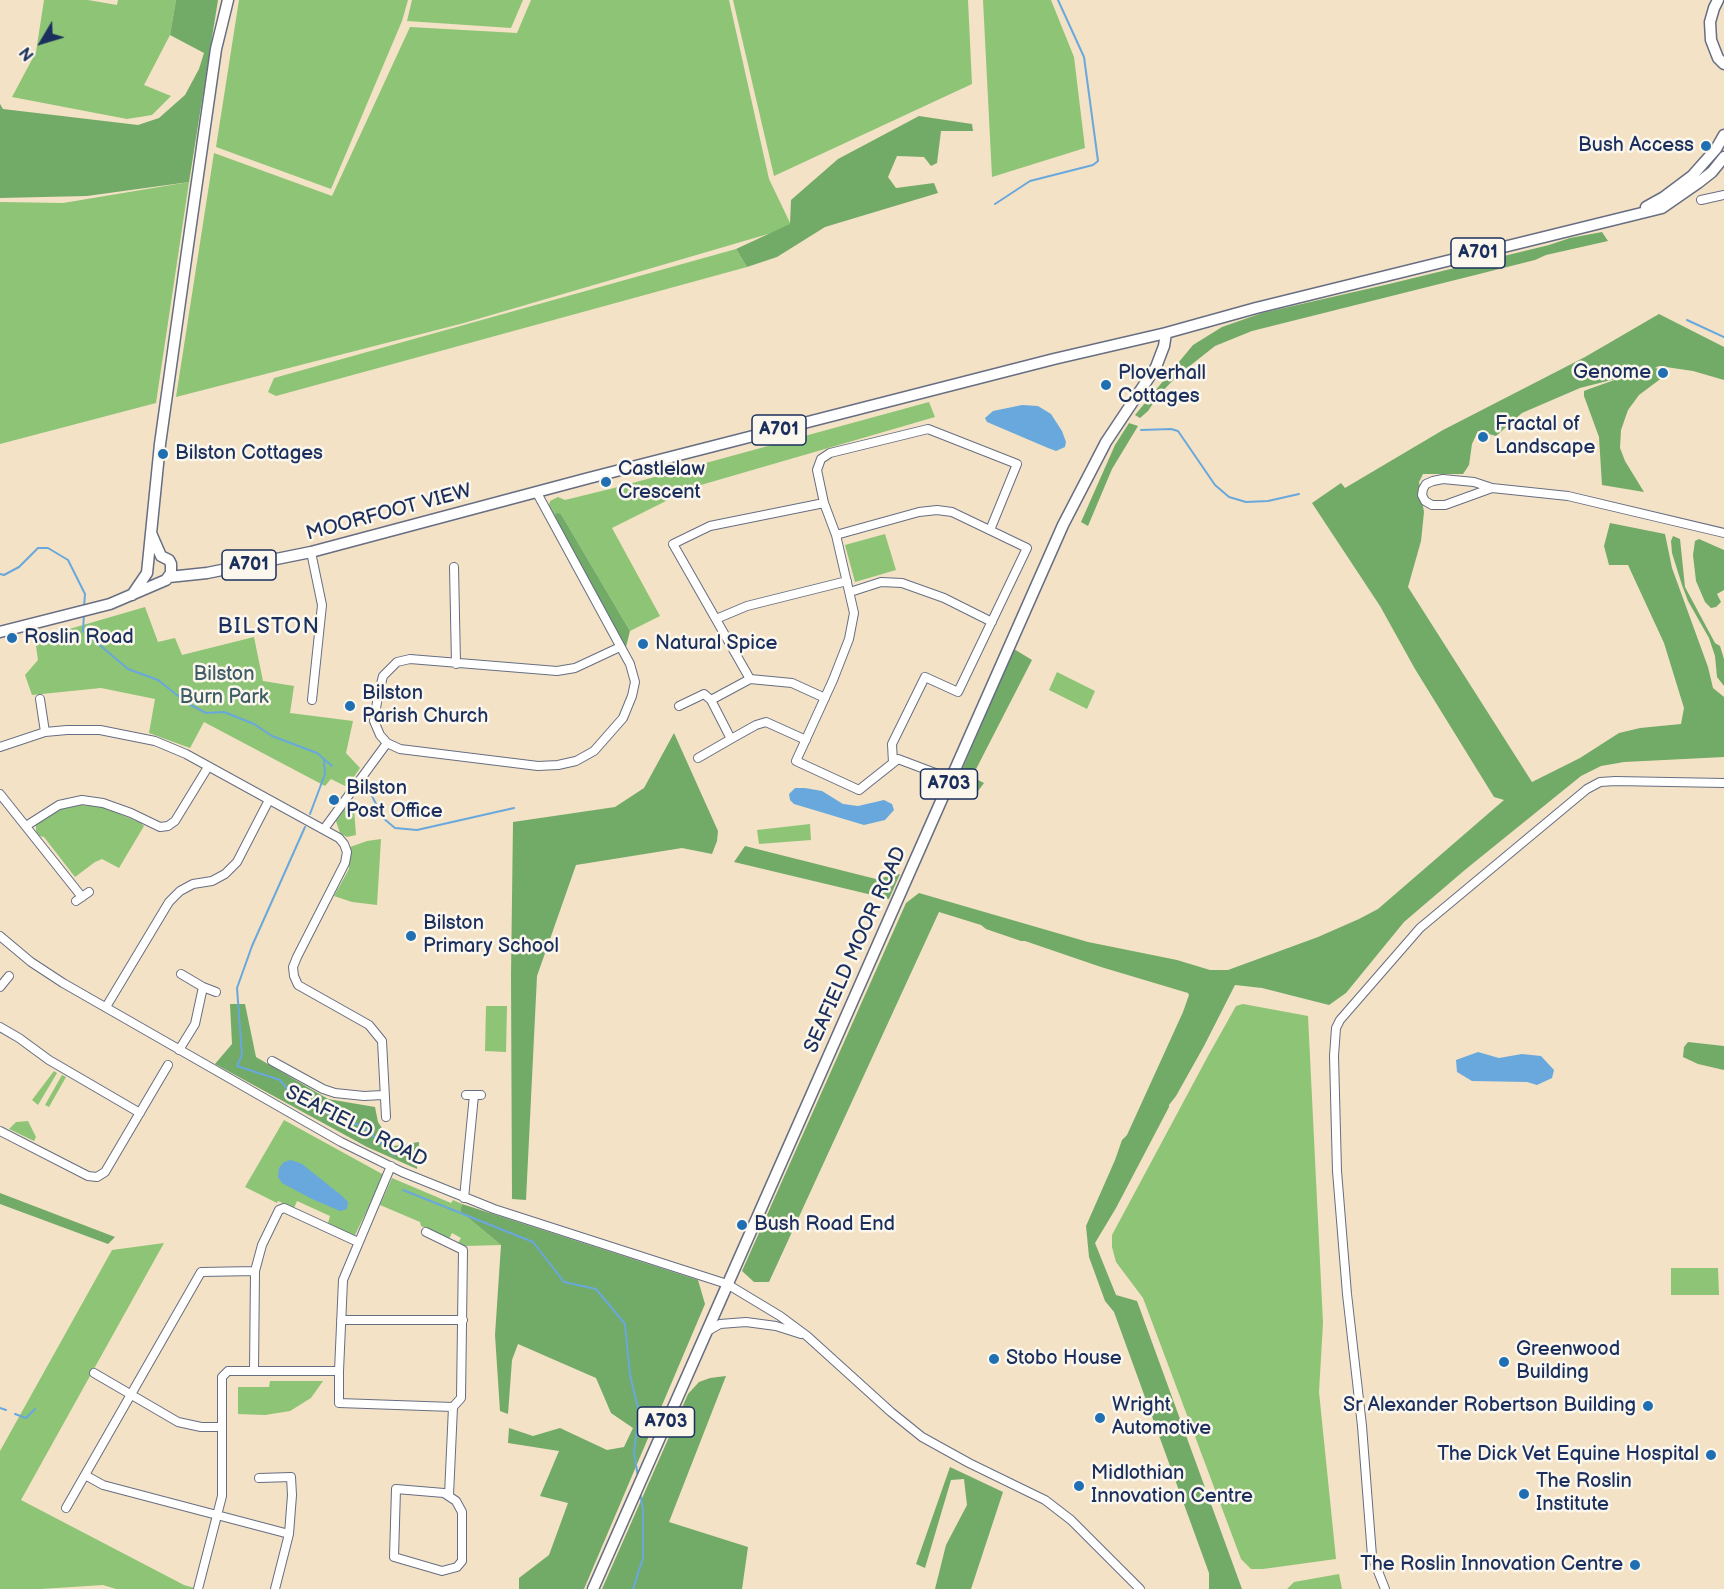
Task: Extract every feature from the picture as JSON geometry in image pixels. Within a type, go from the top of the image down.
[{"type":"main road","points":[[132,595],[147,569],[155,556],[165,557],[171,564],[165,579],[156,581],[147,569],[160,444],[187,252],[216,49],[228,0]]},
{"type":"main road","points":[[1718,0],[1710,22],[1711,40],[1718,58],[1724,64]]},
{"type":"main road","name":"A701","points":[[1633,214],[1664,197],[1692,176],[1716,149],[1724,135]]},
{"type":"main road","name":"A701","points":[[1166,333],[1256,308],[1662,208],[1712,172],[1724,157]]},
{"type":"main road","name":"MOORFOOT VIEW","points":[[165,579],[227,570],[311,552],[1053,359],[1166,333]]},
{"type":"main road","name":"SEAFIELD MOOR ROAD","points":[[593,1589],[1063,525],[1106,442],[1156,366],[1164,346],[1166,333]]},
{"type":"main road","points":[[151,532],[161,556]]},
{"type":"main road","name":"MOORFOOT VIEW","points":[[171,564],[196,574]]},
{"type":"main road","name":"A701","points":[[0,632],[120,601],[165,579]]},
{"type":"street","points":[[1701,200],[1724,195]]},
{"type":"street","points":[[951,779],[898,759],[859,790],[796,761],[849,639],[854,613],[836,536],[824,502],[817,470],[821,459],[830,453],[928,429],[1017,464],[990,530]]},
{"type":"street","points":[[1492,488],[1445,505],[1432,506],[1425,501],[1422,495],[1426,484],[1433,481],[1443,479],[1474,482],[1492,488],[1568,496],[1724,533]]},
{"type":"street","points":[[537,493],[621,647],[630,664],[635,682],[623,718],[594,751],[576,761],[558,765],[538,766],[400,749],[387,743],[380,735],[374,721],[383,676],[397,662],[410,659],[557,671],[575,668],[621,647]]},
{"type":"street","points":[[750,679],[673,544],[710,526],[824,502]]},
{"type":"street","points":[[836,536],[919,512],[937,510],[952,512],[1027,548],[958,692],[925,677],[892,744],[893,763]]},
{"type":"street","points":[[311,552],[322,605],[312,699]]},
{"type":"street","points":[[454,567],[456,664]]},
{"type":"street","points":[[716,619],[747,606],[847,581]]},
{"type":"street","points":[[850,592],[881,582],[902,583],[944,598],[992,622]]},
{"type":"street","points":[[711,700],[750,679],[792,683],[825,698]]},
{"type":"street","points":[[679,706],[704,694],[708,696],[731,739]]},
{"type":"street","points":[[40,699],[45,732]]},
{"type":"street","points":[[698,758],[756,725],[766,722],[806,740]]},
{"type":"street","points":[[0,747],[45,732],[100,730],[155,741],[186,754],[339,838],[347,852],[345,862],[297,957],[293,967],[294,976],[298,985],[369,1025],[382,1041],[383,1095],[386,1117]]},
{"type":"street","points":[[324,829],[387,743]]},
{"type":"street","points":[[26,826],[59,805],[81,800],[131,813],[160,827],[168,826],[175,821],[208,767]]},
{"type":"street","points":[[1385,1589],[1372,1556],[1365,1450],[1346,1283],[1337,1171],[1334,1056],[1336,1028],[1340,1020],[1420,928],[1587,789],[1600,782],[1615,781],[1724,783]]},
{"type":"street","points":[[0,794],[83,897]]},
{"type":"street","points":[[106,1007],[169,902],[180,891],[193,884],[212,880],[225,874],[237,862],[270,800]]},
{"type":"street","name":"SEAFIELD ROAD","points":[[0,936],[31,962],[179,1050],[341,1142],[391,1166],[464,1198],[533,1223],[727,1284],[780,1316],[807,1336],[922,1437],[1045,1500],[1071,1520],[1140,1589]]},
{"type":"street","points":[[0,987],[9,975]]},
{"type":"street","points":[[182,975],[216,992]]},
{"type":"street","points":[[179,1050],[195,1024],[203,987]]},
{"type":"street","points":[[0,1028],[14,1034],[49,1060],[140,1113]]},
{"type":"street","points":[[273,1061],[335,1094],[383,1095]]},
{"type":"street","points":[[0,1131],[88,1176],[96,1177],[105,1172],[168,1065]]},
{"type":"street","points":[[464,1198],[474,1095]]},
{"type":"street","points":[[391,1166],[343,1280],[339,1403],[453,1407]]},
{"type":"street","points":[[254,1371],[255,1271],[262,1245],[281,1208],[358,1242]]},
{"type":"street","points":[[426,1232],[464,1250],[461,1398],[453,1407],[449,1495]]},
{"type":"street","points":[[66,1508],[201,1272],[255,1271]]},
{"type":"street","points":[[341,1320],[463,1320]]},
{"type":"street","points":[[705,1333],[720,1324],[746,1322],[776,1326],[807,1336]]},
{"type":"street","points":[[198,1589],[222,1496],[221,1427],[224,1373],[228,1371],[339,1371]]},
{"type":"street","points":[[94,1373],[178,1422],[201,1427],[221,1427]]},
{"type":"street","points":[[86,1476],[104,1485],[290,1534]]},
{"type":"street","points":[[259,1478],[291,1477],[290,1534],[275,1589]]},
{"type":"street","points":[[396,1489],[449,1495],[456,1501],[462,1512],[462,1561],[460,1564],[453,1569],[442,1571],[394,1557],[396,1489]]},
{"type":"green space","points":[[44,0],[88,0],[117,5],[118,0],[176,0],[170,35],[144,85],[171,96],[152,115],[127,119],[12,97],[36,52]]},
{"type":"green space","points":[[176,0],[218,0],[189,182],[87,196],[0,198],[0,104],[3,109],[138,125],[159,118],[185,95],[199,69],[204,53],[170,35]]},
{"type":"green space","points":[[239,0],[408,0],[402,21],[331,189],[216,147]]},
{"type":"green space","points":[[412,0],[523,0],[511,28],[407,21]]},
{"type":"green space","points":[[531,0],[729,0],[769,179],[792,227],[464,323],[176,397],[214,153],[332,196],[410,27],[517,33]]},
{"type":"green space","points":[[733,0],[968,0],[972,84],[774,176]]},
{"type":"green space","points":[[983,0],[1051,0],[1074,57],[1085,148],[992,177]]},
{"type":"green space","points":[[919,116],[972,124],[973,131],[941,131],[937,163],[931,166],[924,157],[897,156],[888,177],[896,188],[934,183],[938,193],[825,227],[777,257],[747,267],[736,249],[790,224],[791,200],[838,159]]},
{"type":"green space","points":[[189,182],[156,403],[0,444],[0,202],[63,203]]},
{"type":"green space","points":[[1602,232],[1608,241],[1252,331],[1215,346],[1177,376],[1140,418],[1135,415],[1193,345],[1222,327],[1262,313]]},
{"type":"green space","points":[[736,249],[747,267],[276,396],[268,392],[274,378]]},
{"type":"green space","points":[[1659,314],[1724,347],[1724,380],[1693,371],[1659,366],[1655,368],[1659,369],[1663,377],[1639,395],[1628,410],[1621,430],[1620,448],[1625,461],[1644,492],[1602,485],[1599,437],[1584,396],[1584,391],[1623,377],[1580,388],[1522,413],[1496,436],[1478,431],[1472,444],[1469,465],[1463,474],[1423,474],[1419,482],[1424,512],[1421,541],[1408,587],[1532,782],[1580,758],[1619,733],[1640,728],[1681,724],[1684,708],[1664,643],[1628,565],[1609,565],[1604,546],[1610,523],[1665,534],[1672,568],[1708,667],[1713,688],[1724,697],[1724,757],[1624,762],[1601,766],[1581,776],[1404,922],[1346,993],[1329,1005],[1262,988],[1235,985],[1204,1046],[1169,1105],[1116,1208],[1095,1243],[1116,1295],[1137,1301],[1242,1589],[1209,1589],[1209,1573],[1114,1312],[1105,1301],[1089,1257],[1086,1226],[1122,1140],[1127,1135],[1183,1012],[1188,993],[1021,941],[939,912],[769,1282],[754,1282],[742,1271],[906,903],[919,893],[1088,942],[1177,960],[1210,970],[1228,970],[1318,937],[1378,909],[1504,800],[1494,797],[1415,669],[1380,606],[1312,503],[1341,483],[1345,488],[1443,430],[1585,357]]},
{"type":"green space","points":[[929,402],[935,417],[694,487],[612,528],[660,616],[630,631],[561,514],[555,518],[549,505],[550,501],[558,497],[565,500],[618,487]]},
{"type":"green space","points":[[1129,423],[1138,426],[1112,469],[1088,526],[1081,522],[1115,445]]},
{"type":"green space","points":[[556,513],[561,514],[630,631],[626,647],[621,643],[555,518]]},
{"type":"green space","points":[[885,534],[896,570],[855,582],[845,545]]},
{"type":"green space","points":[[1673,536],[1680,539],[1685,587],[1715,643],[1720,646],[1724,659],[1724,686],[1717,677],[1715,656],[1709,638],[1688,601],[1682,585],[1672,553]]},
{"type":"green space","points":[[1699,539],[1724,550],[1724,590],[1717,594],[1721,602],[1716,607],[1711,608],[1705,602],[1696,581],[1693,555],[1695,541]]},
{"type":"green space","name":"Bilston Burn Park","points":[[145,607],[158,642],[175,638],[182,655],[254,637],[263,681],[294,686],[290,713],[353,721],[346,753],[360,768],[347,787],[331,779],[325,786],[204,722],[190,748],[149,733],[155,699],[101,688],[32,695],[25,675],[38,660],[35,639]]},
{"type":"green space","points":[[1014,649],[1032,660],[972,777],[984,783],[978,791],[956,784]]},
{"type":"green space","points":[[1057,672],[1095,691],[1087,709],[1049,690]]},
{"type":"green space","points":[[674,733],[718,831],[717,841],[712,854],[682,848],[576,865],[537,976],[526,1200],[512,1199],[513,822],[615,807],[644,788]]},
{"type":"green space","points":[[81,805],[103,807],[144,826],[119,868],[102,859],[75,877],[44,837],[39,836],[36,825],[42,819],[60,809]]},
{"type":"green space","points":[[347,805],[354,809],[356,835],[347,837],[340,833],[336,821]]},
{"type":"green space","points":[[810,824],[811,840],[759,844],[757,830]]},
{"type":"green space","points":[[381,839],[377,905],[352,902],[334,896],[349,869],[350,847]]},
{"type":"green space","points":[[745,846],[876,879],[900,874],[889,899],[734,862]]},
{"type":"green space","points":[[230,1004],[245,1004],[256,1057],[328,1099],[375,1107],[378,1122],[394,1146],[419,1142],[417,1169],[367,1147],[215,1064],[232,1044]]},
{"type":"green space","points":[[1243,1004],[1308,1016],[1323,1323],[1319,1392],[1336,1559],[1263,1569],[1251,1569],[1241,1559],[1143,1298],[1116,1262],[1112,1247],[1112,1235],[1208,1056],[1236,1006]]},
{"type":"green space","points":[[486,1006],[507,1006],[506,1052],[485,1051]]},
{"type":"green space","points":[[1688,1042],[1724,1046],[1724,1070],[1698,1064],[1683,1057],[1684,1047]]},
{"type":"green space","points":[[54,1071],[57,1073],[38,1105],[32,1100]]},
{"type":"green space","points":[[62,1075],[66,1077],[49,1107],[45,1105]]},
{"type":"green space","points":[[284,1120],[384,1175],[355,1235],[328,1223],[330,1216],[297,1201],[294,1208],[278,1201],[277,1203],[245,1187]]},
{"type":"green space","points":[[28,1121],[36,1137],[34,1141],[9,1129],[16,1122]]},
{"type":"green space","points":[[392,1178],[451,1203],[453,1200],[462,1204],[460,1211],[501,1245],[465,1246],[458,1243],[461,1238],[452,1233],[449,1239],[421,1226],[420,1222],[380,1205]]},
{"type":"green space","points":[[0,1193],[115,1237],[108,1244],[0,1204]]},
{"type":"green space","points":[[462,1204],[698,1280],[705,1304],[584,1589],[519,1589],[519,1578],[549,1555],[568,1503],[540,1496],[559,1451],[508,1443],[509,1428],[533,1436],[560,1428],[607,1450],[624,1447],[633,1428],[611,1413],[596,1378],[518,1344],[512,1360],[508,1414],[500,1411],[495,1335],[501,1245],[460,1211]]},
{"type":"green space","points":[[164,1243],[21,1500],[184,1585],[198,1589],[116,1589],[103,1585],[0,1589],[0,1451],[112,1250]]},
{"type":"green space","points":[[1671,1268],[1718,1268],[1719,1295],[1671,1295]]},
{"type":"green space","points":[[726,1376],[669,1522],[748,1547],[742,1589],[602,1589],[688,1394],[699,1382]]},
{"type":"green space","points":[[270,1381],[323,1381],[311,1398],[290,1411],[265,1415],[238,1414],[238,1387],[269,1387]]},
{"type":"green space","points":[[950,1467],[1003,1492],[971,1589],[935,1589],[946,1545],[967,1505],[964,1479],[951,1480],[925,1568],[916,1564]]},
{"type":"green space","points":[[1339,1574],[1342,1589],[1287,1589],[1294,1582]]},
{"type":"water","points":[[1022,405],[1038,406],[1051,414],[1062,431],[1066,442],[1065,447],[1056,451],[987,422],[985,418],[993,411]]},
{"type":"water","points":[[795,788],[822,791],[843,804],[858,806],[884,800],[892,804],[894,810],[885,820],[864,825],[794,804],[789,794]]},
{"type":"water","points":[[1478,1052],[1499,1058],[1522,1054],[1541,1056],[1554,1070],[1552,1078],[1537,1085],[1527,1082],[1472,1081],[1457,1072],[1456,1060]]},
{"type":"water","points":[[291,1160],[302,1164],[341,1195],[348,1202],[347,1209],[340,1211],[282,1183],[278,1177],[279,1168],[284,1162]]},
{"type":"waterway","points":[[995,204],[1030,181],[1093,165],[1098,161],[1084,57],[1058,0]]},
{"type":"waterway","points":[[1687,320],[1724,337]]},
{"type":"waterway","points":[[1141,430],[1171,429],[1178,431],[1215,485],[1229,497],[1246,502],[1268,501],[1299,494]]},
{"type":"waterway","points":[[0,574],[4,575],[19,567],[38,548],[48,548],[68,560],[85,594],[84,606]]},
{"type":"waterway","points":[[84,614],[83,631],[128,669],[158,680],[187,703],[206,713],[224,712],[254,724],[272,736],[317,753],[332,766]]},
{"type":"waterway","points":[[310,814],[325,774],[324,760]]},
{"type":"waterway","points":[[368,788],[383,818],[395,828],[417,830],[514,808]]},
{"type":"waterway","points":[[305,827],[252,946],[237,988],[242,1055],[237,1066],[280,1080],[298,1102],[362,1126],[394,1155]]},
{"type":"waterway","points":[[403,1190],[533,1242],[564,1282],[596,1289],[625,1324],[630,1375],[639,1412],[634,1452],[638,1477]]},
{"type":"waterway","points":[[0,1408],[6,1410]]},
{"type":"waterway","points":[[15,1414],[26,1418],[35,1409]]},
{"type":"waterway","points":[[633,1589],[643,1558],[643,1510],[640,1492]]},
{"type":"place","name":"Bush Access","points":[[1706,146]]},
{"type":"place","name":"Genome","points":[[1663,373]]},
{"type":"place","name":"Ploverhall Cottages","points":[[1106,385]]},
{"type":"place","name":"Fractal of Landscape","points":[[1483,437]]},
{"type":"place","name":"Bilston Cottages","points":[[163,454]]},
{"type":"place","name":"Castlelaw Crescent","points":[[606,482]]},
{"type":"place","name":"Roslin Road","points":[[12,638]]},
{"type":"place","name":"Natural Spice","points":[[643,644]]},
{"type":"place","name":"Bilston Parish Church","points":[[350,706]]},
{"type":"place","name":"Bilston Post Office","points":[[334,800]]},
{"type":"place","name":"Bilston Primary School","points":[[411,936]]},
{"type":"place","name":"Bush Road End","points":[[742,1225]]},
{"type":"place","name":"Stobo House","points":[[994,1359]]},
{"type":"place","name":"Greenwood Building","points":[[1504,1362]]},
{"type":"place","name":"Sr Alexander Robertson Building","points":[[1648,1406]]},
{"type":"place","name":"Wright Automotive","points":[[1100,1418]]},
{"type":"place","name":"The Dick Vet Equine Hospital","points":[[1711,1455]]},
{"type":"place","name":"Midlothian Innovation Centre","points":[[1079,1486]]},
{"type":"place","name":"The Roslin Institute","points":[[1524,1494]]},
{"type":"place","name":"The Roslin Innovation Centre","points":[[1635,1565]]},
{"type":"district","name":"BILSTON","points":[[269,627]]}]
